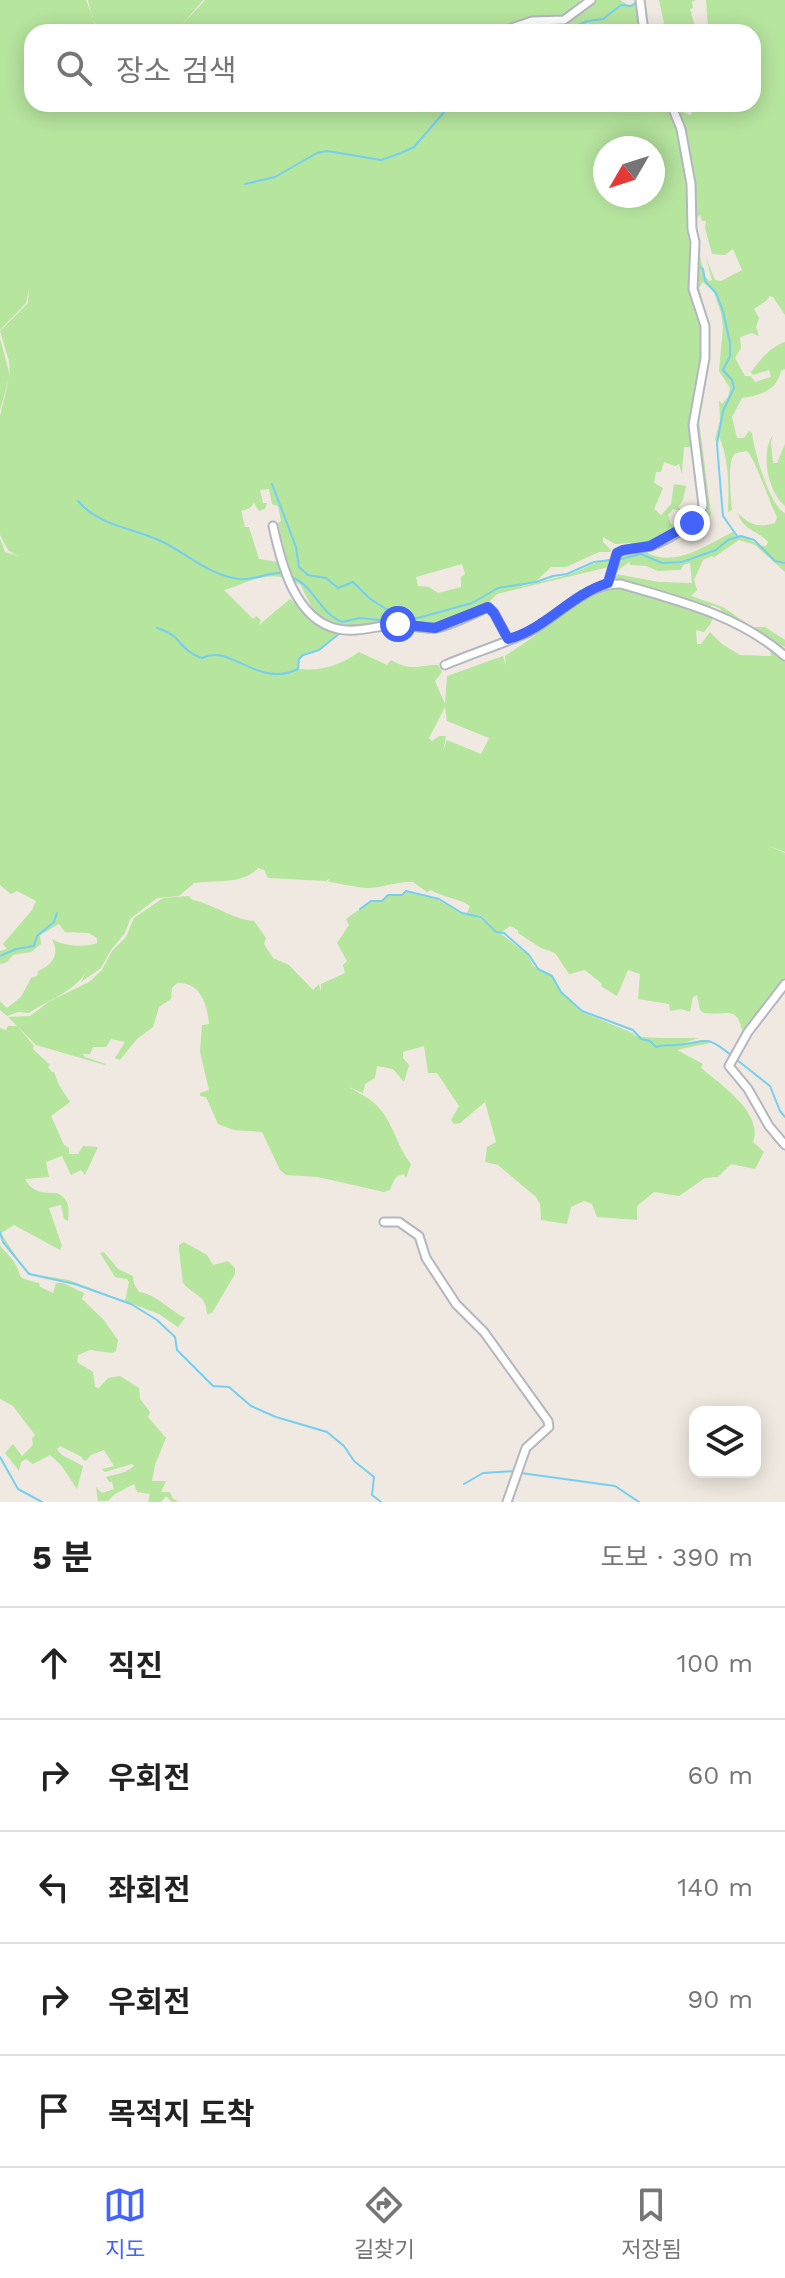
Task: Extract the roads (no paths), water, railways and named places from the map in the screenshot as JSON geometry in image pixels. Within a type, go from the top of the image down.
[{"type":"street","points":[[523,24],[564,20],[591,0]]},
{"type":"street","points":[[640,0],[643,24]]},
{"type":"street","points":[[608,583],[617,553],[650,546],[685,528],[699,515],[703,505],[693,425],[705,358],[705,326],[693,289],[695,242],[691,184],[681,129],[674,112]]},
{"type":"street","points":[[273,526],[281,562],[294,594],[298,601],[330,626],[347,630],[398,624],[435,628],[488,607],[508,639]]},
{"type":"street","points":[[445,665],[537,627],[608,583],[705,608],[751,632],[785,656]]},
{"type":"street","points":[[785,984],[748,1032],[729,1066],[785,1145]]},
{"type":"street","points":[[384,1222],[399,1222],[419,1236],[426,1258],[456,1304],[484,1332],[548,1421],[549,1427],[545,1433],[526,1448],[507,1502]]},
{"type":"waterway","points":[[581,24],[603,19],[621,5],[631,6],[637,2]]},
{"type":"waterway","points":[[245,184],[275,177],[317,153],[327,151],[381,160],[401,153],[414,147],[444,112]]},
{"type":"waterway","points":[[700,267],[705,281],[716,293],[730,343],[730,356],[723,370],[732,380],[734,388],[723,411],[717,444],[723,516],[737,536]]},
{"type":"waterway","points":[[272,484],[296,547],[299,567],[308,575],[326,578],[338,588],[353,582],[386,609],[409,618],[472,603],[498,588],[536,582],[567,574],[594,562],[610,560]]},
{"type":"waterway","points":[[78,501],[96,516],[161,541],[228,577],[244,579],[282,573]]},
{"type":"waterway","points":[[617,560],[641,554],[662,563],[682,562],[716,550],[728,540],[741,536],[754,540],[775,561],[785,563]]},
{"type":"waterway","points":[[291,577],[305,586],[327,612],[342,622],[360,618],[380,620],[393,612]]},
{"type":"waterway","points":[[157,628],[172,635],[197,656],[223,656],[270,674],[284,674],[298,669],[299,659],[303,655],[319,650],[340,633]]},
{"type":"waterway","points":[[360,909],[371,901],[382,901],[388,895],[402,895],[406,891],[439,899],[462,913],[481,917],[496,932],[504,933],[529,955],[538,969],[552,976],[561,992],[582,1011],[633,1030],[641,1039],[650,1041],[656,1047],[710,1041],[732,1056]]},
{"type":"waterway","points":[[0,956],[34,946],[37,936],[54,922],[57,913]]},
{"type":"waterway","points":[[737,1060],[770,1086],[785,1117]]},
{"type":"waterway","points":[[0,1232],[3,1242],[29,1274],[75,1284],[131,1304],[157,1320],[175,1337],[177,1350],[213,1386],[229,1387],[251,1406],[276,1417],[327,1432],[374,1477],[372,1495],[381,1502]]},
{"type":"waterway","points":[[0,1457],[18,1489],[42,1502]]},
{"type":"waterway","points":[[464,1484],[483,1473],[515,1471]]},
{"type":"waterway","points":[[521,1473],[615,1486],[639,1502]]}]
